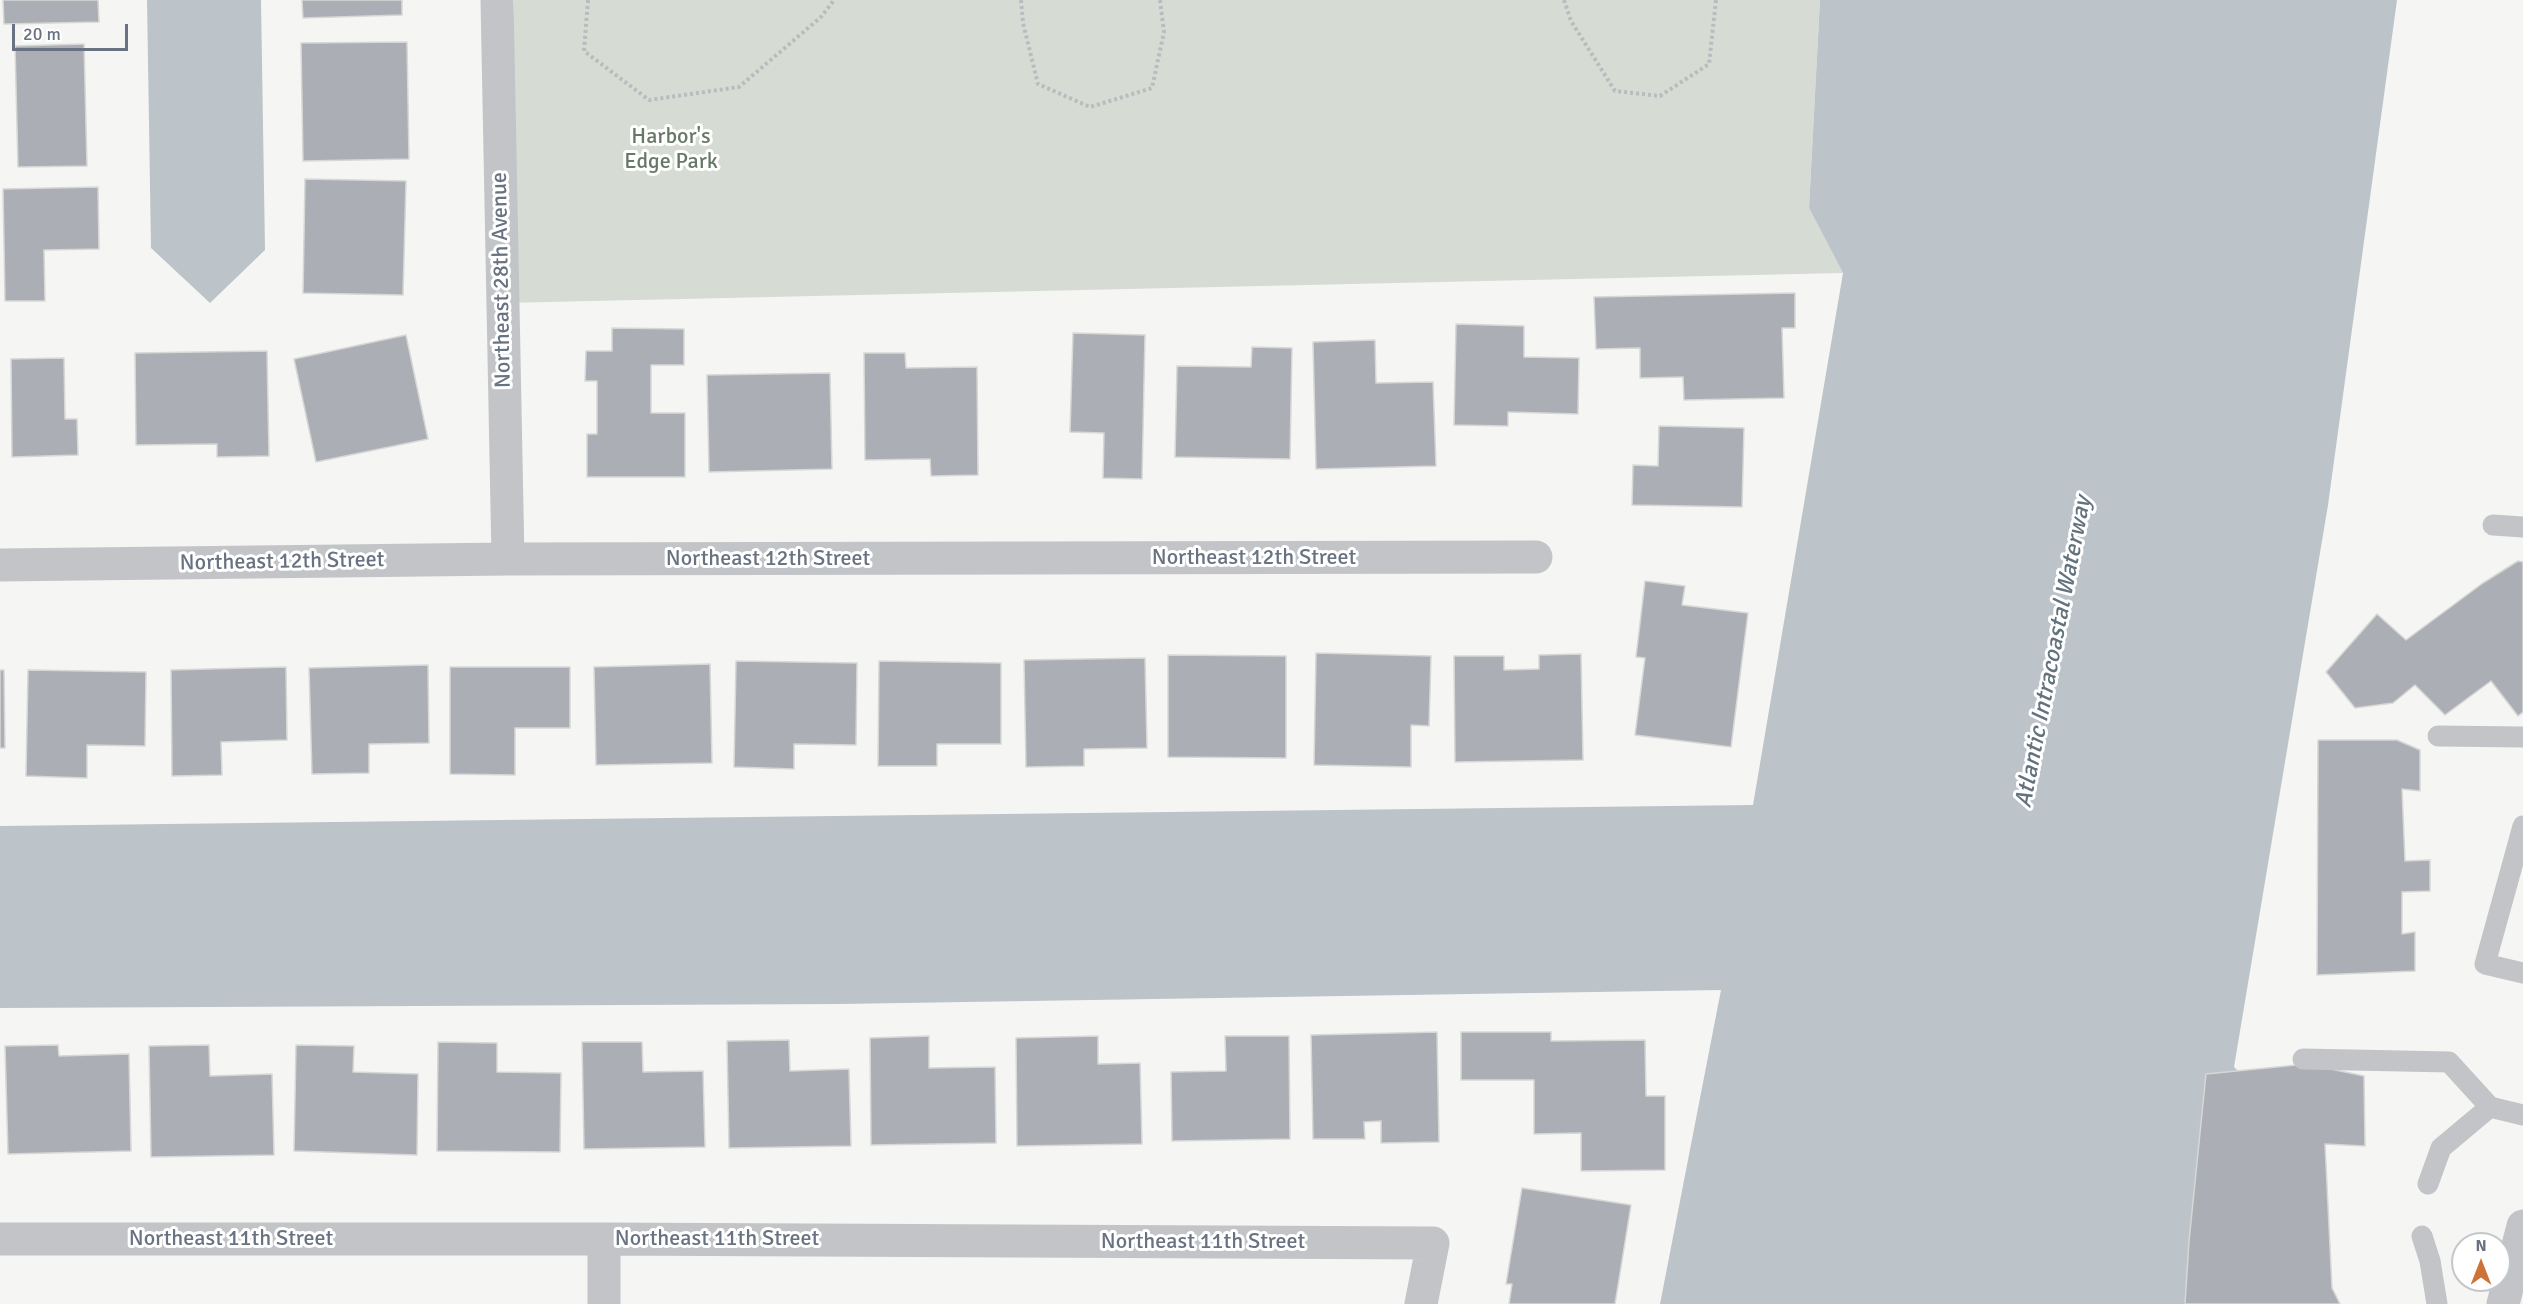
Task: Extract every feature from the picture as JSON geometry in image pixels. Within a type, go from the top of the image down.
[{"type":"street","name":"Northeast 28th Avenue","points":[[497,0],[508,559]]},
{"type":"street","name":"Northeast 12th Street","points":[[0,565],[508,559],[1536,557]]},
{"type":"street","points":[[2503,1304],[2518,1262],[2523,1226]]},
{"type":"street","name":"Northeast 11th Street","points":[[0,1239],[1433,1243],[1421,1304]]},
{"type":"street","points":[[604,1239],[604,1304]]},
{"type":"lane","points":[[2493,525],[2523,527]]},
{"type":"lane","points":[[2438,736],[2523,737]]},
{"type":"lane","points":[[2523,826],[2485,964],[2523,973]]},
{"type":"lane","points":[[2303,1059],[2449,1062],[2490,1107],[2523,1115]]},
{"type":"lane","points":[[2428,1184],[2441,1148],[2490,1107]]},
{"type":"lane","points":[[2422,1236],[2430,1261],[2437,1304]]},
{"type":"path","points":[[588,0],[584,51],[649,100],[739,87],[821,17],[834,0]]},
{"type":"path","points":[[1021,0],[1023,22],[1038,84],[1089,107],[1152,88],[1164,32],[1160,0]]},
{"type":"path","points":[[1564,0],[1571,21],[1615,91],[1660,96],[1709,64],[1716,0]]},
{"type":"green space","name":"Harbor's Edge Park","points":[[514,0],[1820,0],[1809,208],[1843,273],[503,303]]},
{"type":"water","points":[[147,0],[261,0],[265,250],[210,303],[151,248]]},
{"type":"water","name":"Atlantic Intracoastal Waterway","points":[[1820,0],[2397,0],[2328,505],[2234,1067],[2250,1083],[2208,1304],[1660,1304],[1721,990],[840,1004],[0,1008],[0,826],[1753,805],[1843,273],[1809,208]]},
{"type":"building","points":[[3,0],[98,0],[99,22],[4,24]]},
{"type":"building","points":[[302,0],[402,0],[402,15],[303,18]]},
{"type":"building","points":[[407,42],[409,159],[303,161],[301,43]]},
{"type":"building","points":[[84,44],[87,166],[18,167],[15,46]]},
{"type":"building","points":[[305,179],[406,181],[403,295],[303,293]]},
{"type":"building","points":[[98,187],[99,249],[44,250],[45,301],[5,301],[3,189]]},
{"type":"building","points":[[1795,293],[1795,328],[1782,328],[1784,398],[1684,400],[1683,377],[1640,378],[1640,348],[1596,349],[1594,297]]},
{"type":"building","points":[[1456,324],[1524,326],[1524,357],[1579,358],[1578,414],[1508,412],[1508,426],[1454,425]]},
{"type":"building","points":[[612,328],[684,329],[684,365],[651,365],[651,413],[685,413],[685,477],[587,477],[587,434],[597,434],[597,381],[585,381],[586,351],[612,351]]},
{"type":"building","points":[[1073,333],[1145,335],[1142,479],[1103,478],[1104,433],[1070,432]]},
{"type":"building","points":[[406,335],[428,439],[316,462],[294,359]]},
{"type":"building","points":[[1375,340],[1376,383],[1433,382],[1436,466],[1316,469],[1313,342]]},
{"type":"building","points":[[1252,347],[1292,348],[1290,459],[1175,457],[1177,366],[1251,367]]},
{"type":"building","points":[[267,351],[269,456],[217,457],[217,444],[136,445],[135,353]]},
{"type":"building","points":[[864,353],[905,353],[906,368],[977,367],[978,475],[931,476],[930,459],[865,460]]},
{"type":"building","points":[[64,358],[65,419],[77,419],[78,455],[12,457],[11,359]]},
{"type":"building","points":[[830,373],[832,469],[709,472],[707,375]]},
{"type":"building","points":[[1659,426],[1744,428],[1742,507],[1632,505],[1633,465],[1658,466]]},
{"type":"building","points":[[2518,561],[2523,562],[2523,712],[2518,716],[2491,681],[2445,715],[2415,685],[2393,703],[2355,708],[2326,672],[2377,614],[2406,640],[2483,583]]},
{"type":"building","points":[[1645,581],[1685,586],[1682,605],[1748,613],[1731,747],[1635,735],[1645,658],[1636,657]]},
{"type":"building","points":[[1316,653],[1431,656],[1429,726],[1411,725],[1411,767],[1314,765]]},
{"type":"building","points":[[1581,654],[1583,760],[1455,762],[1454,656],[1504,656],[1504,670],[1539,669],[1539,655]]},
{"type":"building","points":[[1168,655],[1286,656],[1286,758],[1168,757]]},
{"type":"building","points":[[1145,658],[1147,748],[1084,749],[1084,766],[1026,767],[1024,660]]},
{"type":"building","points":[[736,661],[857,663],[856,745],[794,744],[794,769],[734,767]]},
{"type":"building","points":[[879,661],[1001,663],[1001,744],[937,744],[937,766],[878,766]]},
{"type":"building","points":[[710,664],[712,763],[596,765],[594,667]]},
{"type":"building","points":[[428,665],[429,743],[369,744],[369,773],[312,774],[309,668]]},
{"type":"building","points":[[286,667],[287,740],[221,742],[222,775],[172,776],[171,670]]},
{"type":"building","points":[[450,667],[570,667],[570,728],[515,728],[515,775],[450,774]]},
{"type":"building","points":[[0,670],[4,670],[5,748],[0,748]]},
{"type":"building","points":[[28,670],[146,672],[145,746],[87,745],[87,778],[26,776]]},
{"type":"building","points":[[2318,740],[2397,740],[2420,750],[2420,791],[2402,789],[2405,861],[2430,860],[2430,891],[2402,892],[2402,934],[2415,932],[2415,971],[2317,975]]},
{"type":"building","points":[[1437,1032],[1439,1142],[1381,1143],[1381,1121],[1364,1122],[1365,1139],[1313,1139],[1311,1035]]},
{"type":"building","points":[[1461,1032],[1551,1032],[1551,1041],[1645,1040],[1646,1096],[1665,1096],[1665,1170],[1581,1171],[1581,1133],[1534,1134],[1534,1080],[1461,1080]]},
{"type":"building","points":[[929,1036],[929,1068],[995,1067],[996,1143],[871,1145],[870,1038]]},
{"type":"building","points":[[1098,1036],[1098,1064],[1140,1063],[1142,1144],[1017,1146],[1016,1038]]},
{"type":"building","points":[[1225,1036],[1289,1036],[1290,1139],[1172,1141],[1171,1072],[1226,1071]]},
{"type":"building","points":[[789,1040],[790,1071],[849,1069],[851,1146],[729,1148],[727,1041]]},
{"type":"building","points":[[438,1042],[497,1043],[497,1072],[561,1073],[560,1152],[437,1151]]},
{"type":"building","points":[[582,1042],[642,1042],[643,1072],[703,1071],[705,1147],[584,1149]]},
{"type":"building","points":[[58,1045],[59,1056],[129,1054],[131,1151],[8,1154],[5,1046]]},
{"type":"building","points":[[209,1045],[210,1076],[272,1074],[274,1155],[151,1157],[149,1046]]},
{"type":"building","points":[[296,1045],[354,1046],[353,1072],[418,1074],[417,1155],[294,1151]]},
{"type":"building","points":[[2307,1064],[2364,1076],[2365,1146],[2325,1144],[2332,1288],[2340,1304],[2185,1304],[2206,1074]]},
{"type":"building","points":[[1522,1188],[1631,1205],[1615,1304],[1509,1304],[1512,1284],[1506,1284]]}]
